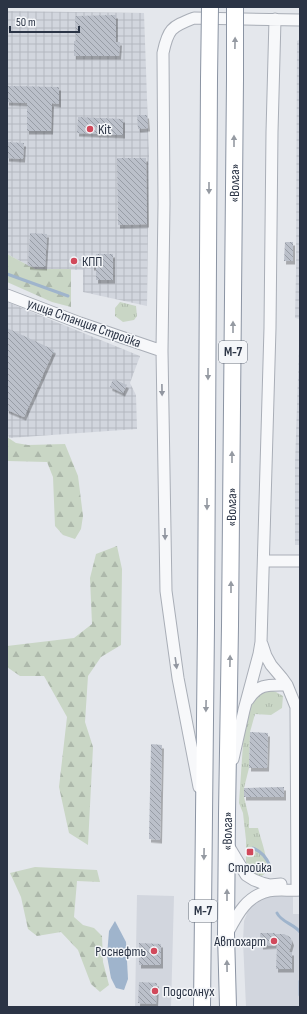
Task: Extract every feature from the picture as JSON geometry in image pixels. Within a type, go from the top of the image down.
[{"type":"highway","name":"«Волга»","points":[[202,1007],[210,7]]},
{"type":"highway","name":"«Волга»","points":[[228,1004],[226,934],[227,784],[230,610],[235,7]]},
{"type":"street","points":[[204,815],[178,678],[166,591],[162,351],[164,204],[163,53],[168,34],[174,27],[194,18],[300,20]]},
{"type":"street","points":[[227,784],[262,642],[270,328],[272,124],[275,19]]},
{"type":"street","name":"улица Станция Стройка","points":[[7,295],[80,323],[162,351]]},
{"type":"street","points":[[264,561],[300,561]]},
{"type":"street","points":[[262,642],[266,656],[271,665],[287,685],[296,707],[299,886]]},
{"type":"street","points":[[246,704],[252,694],[260,687],[268,685],[287,685]]},
{"type":"street","points":[[227,843],[246,875],[254,880],[270,884],[299,886]]},
{"type":"street","points":[[226,934],[242,907],[253,898],[261,893],[299,886]]},
{"type":"shaded area","points":[[7,11],[144,13],[149,156],[147,306],[83,292],[83,270],[35,269],[7,254]]},
{"type":"shaded area","points":[[300,39],[300,319],[295,318],[297,41]]},
{"type":"shaded area","points":[[7,302],[140,356],[130,383],[136,395],[137,429],[9,438],[7,429]]},
{"type":"shaded area","points":[[299,348],[300,545],[295,545],[295,464]]},
{"type":"shaded area","name":"Роснефть","points":[[137,895],[174,896],[171,1007],[135,1007]]},
{"type":"shaded area","points":[[265,896],[293,896],[293,914],[300,914],[300,1007],[246,1007],[243,941],[244,921],[248,911],[255,902]]},
{"type":"green space","points":[[7,254],[35,269],[71,269],[71,307],[52,302],[7,282]]},
{"type":"green space","points":[[120,302],[136,306],[137,316],[134,320],[123,322],[115,316],[115,308]]},
{"type":"green space","points":[[7,437],[16,443],[28,445],[65,444],[78,476],[83,516],[81,529],[75,539],[63,535],[55,526],[53,477],[47,462],[7,461]]},
{"type":"green space","points":[[117,546],[122,569],[121,645],[101,657],[88,676],[85,722],[93,747],[88,845],[69,833],[59,787],[67,717],[44,676],[20,676],[7,667],[7,646],[74,638],[92,624],[90,578],[96,554]]},
{"type":"green space","points":[[270,690],[283,696],[282,708],[271,715],[255,714],[250,732],[249,768],[244,788],[244,797],[249,818],[249,828],[258,828],[267,863],[266,872],[258,878],[251,875],[246,866],[246,840],[243,813],[239,803],[244,729],[251,706],[260,693]]},
{"type":"green space","points":[[35,867],[97,870],[100,882],[77,881],[74,917],[83,925],[94,928],[102,936],[103,962],[109,985],[100,992],[91,984],[78,950],[61,932],[37,936],[28,929],[21,897],[10,873]]},
{"type":"water","points":[[115,921],[126,942],[128,979],[124,990],[116,988],[111,978],[107,956],[109,931]]},
{"type":"building","points":[[116,15],[116,42],[120,42],[119,56],[74,56],[74,41],[76,41],[75,16]]},
{"type":"building","points":[[7,86],[59,87],[59,104],[52,103],[51,131],[27,131],[27,103],[7,102]]},
{"type":"building","points":[[137,115],[147,115],[148,128],[138,129]]},
{"type":"building","points":[[78,117],[123,119],[123,135],[77,133]]},
{"type":"building","points":[[7,142],[24,143],[23,159],[7,158]]},
{"type":"building","points":[[117,158],[146,158],[147,224],[118,225]]},
{"type":"building","points":[[30,233],[47,234],[45,267],[28,266]]},
{"type":"building","points":[[285,242],[293,242],[293,261],[284,261]]},
{"type":"building","points":[[96,254],[113,254],[113,280],[96,280],[96,267],[92,267],[92,256],[96,256]]},
{"type":"building","points":[[7,328],[54,350],[24,417],[7,410]]},
{"type":"building","points":[[113,379],[127,385],[123,393],[110,387]]},
{"type":"building","points":[[250,732],[268,733],[267,768],[249,768]]},
{"type":"building","points":[[151,744],[162,745],[160,840],[149,839]]},
{"type":"building","points":[[284,787],[284,797],[244,797],[244,788]]},
{"type":"building","points":[[260,933],[284,934],[290,937],[292,942],[289,952],[292,952],[292,969],[276,969],[277,945],[261,946]]},
{"type":"building","points":[[139,943],[161,944],[161,965],[139,965]]},
{"type":"building","points":[[139,982],[157,983],[156,1004],[138,1003]]},
{"type":"waterway","points":[[7,274],[68,296]]},
{"type":"waterway","points":[[253,848],[263,855],[270,866]]},
{"type":"waterway","points":[[277,913],[281,919],[300,932]]},
{"type":"waterway","points":[[300,981],[300,995]]},
{"type":"place","name":"Kit","points":[[90,129]]},
{"type":"place","name":"КПП","points":[[74,261]]},
{"type":"place","name":"Стройка","points":[[250,852]]},
{"type":"place","name":"Автохарт","points":[[274,941]]},
{"type":"place","name":"Роснефть","points":[[154,951]]},
{"type":"place","name":"Подсолнух","points":[[155,991]]}]
